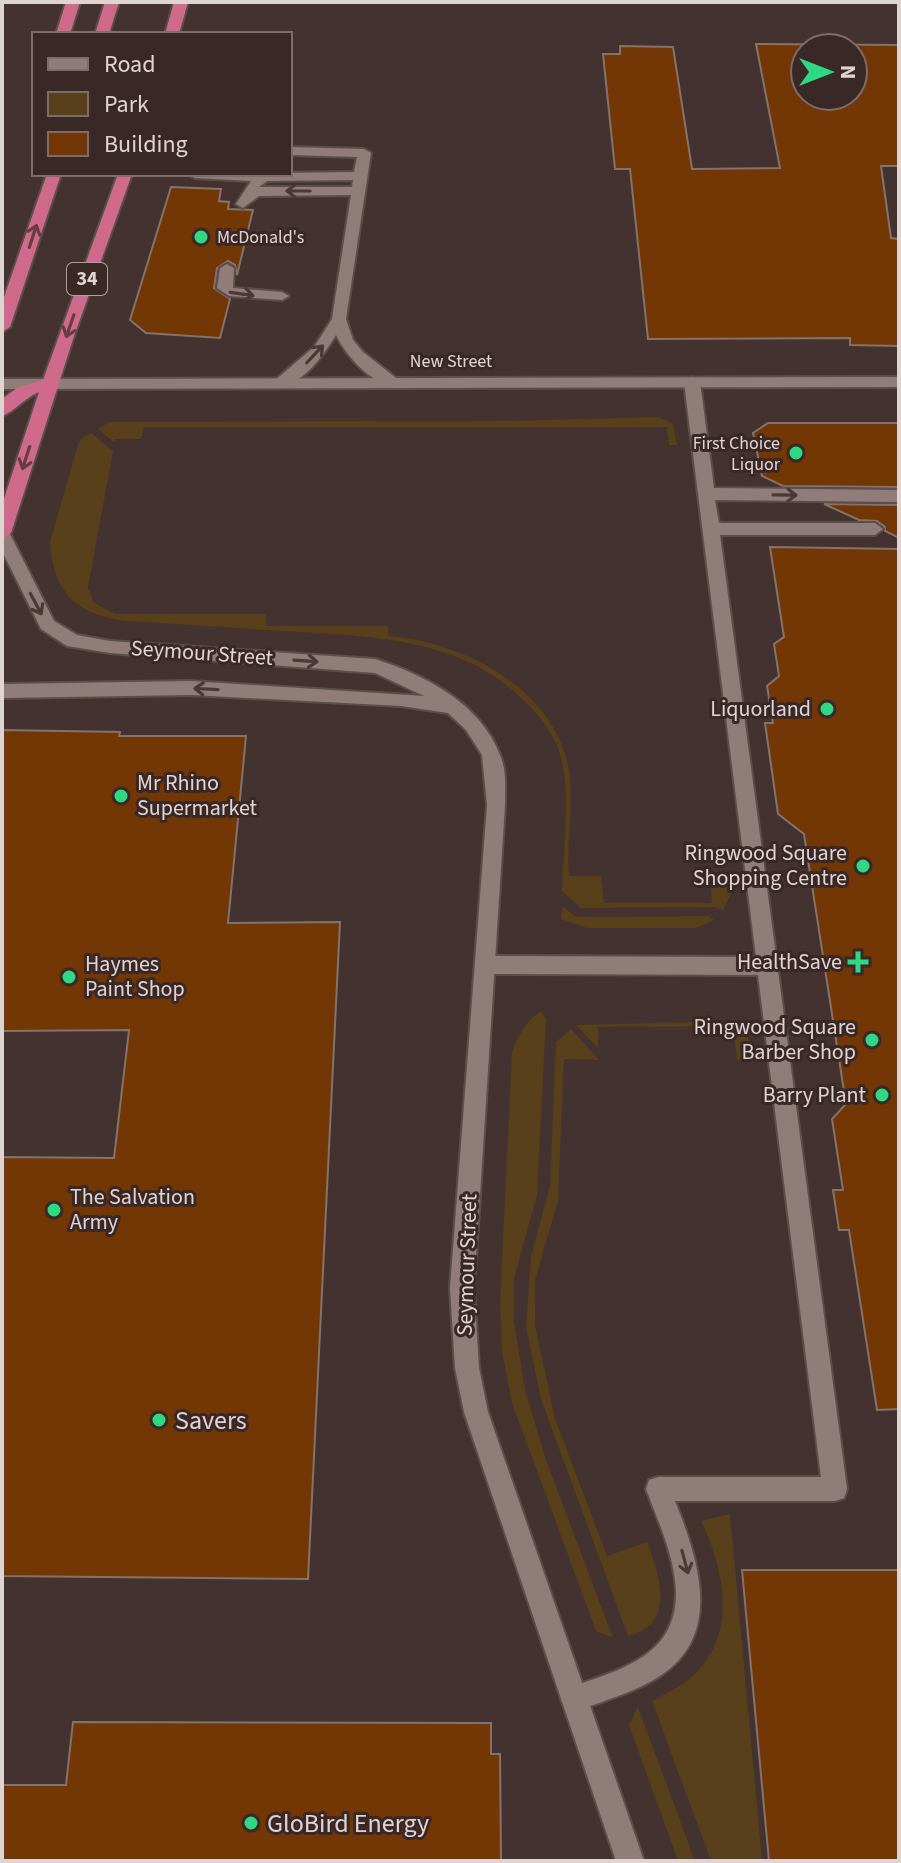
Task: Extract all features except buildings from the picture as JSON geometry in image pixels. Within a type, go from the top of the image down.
[{"type":"highway","points":[[64,32],[73,2]]},
{"type":"highway","points":[[103,32],[112,2]]},
{"type":"highway","points":[[173,32],[181,2]]},
{"type":"highway","points":[[44,176],[45,198]]},
{"type":"highway","points":[[2,327],[53,176]]},
{"type":"highway","name":"34","points":[[2,534],[124,176]]},
{"type":"highway","points":[[2,410],[9,400],[32,388],[51,384]]},
{"type":"street","points":[[292,151],[364,153],[339,319],[345,343],[368,366],[391,381]]},
{"type":"street","points":[[241,176],[359,184]]},
{"type":"street","points":[[264,177],[252,186],[243,204],[255,192],[359,184]]},
{"type":"street","points":[[227,268],[224,288],[229,292],[282,296]]},
{"type":"street","points":[[282,381],[304,366],[319,350],[339,319]]},
{"type":"street","points":[[574,1699],[657,1663],[673,1650],[683,1632],[689,1614],[690,1582],[682,1550],[658,1489],[835,1489],[692,382]]},
{"type":"street","name":"New Street","points":[[2,384],[899,382]]},
{"type":"street","points":[[707,494],[899,496]]},
{"type":"street","points":[[711,529],[875,529]]},
{"type":"street","name":"Seymour Street","points":[[2,534],[47,625],[73,641],[110,647],[375,666],[396,671],[451,707],[480,733],[491,755],[496,778],[462,1288],[467,1368],[490,1457],[630,1861]]},
{"type":"street","name":"Seymour Street","points":[[2,691],[191,688],[386,698],[451,707]]},
{"type":"street","points":[[485,965],[769,966]]},
{"type":"green space","points":[[659,417],[673,424],[677,445],[669,445],[667,427],[144,427],[141,439],[115,439],[114,442],[98,429],[109,422],[508,421]]},
{"type":"green space","points":[[91,433],[113,451],[88,588],[94,603],[115,614],[266,614],[266,626],[388,626],[388,636],[448,648],[477,661],[504,676],[528,696],[548,720],[562,746],[571,789],[569,876],[601,876],[604,903],[712,903],[710,876],[729,876],[731,893],[723,910],[715,907],[581,908],[562,891],[566,801],[559,751],[548,729],[526,703],[495,677],[468,662],[410,643],[379,638],[126,621],[81,607],[62,588],[52,560],[50,542],[79,441]]},
{"type":"green space","points":[[562,906],[576,917],[709,916],[714,920],[696,928],[587,928],[561,919]]},
{"type":"green space","points":[[541,1011],[546,1019],[537,1195],[514,1279],[514,1321],[525,1390],[545,1457],[613,1638],[596,1631],[512,1403],[502,1351],[500,1302],[512,1052],[523,1029]]},
{"type":"green space","points":[[737,1021],[747,1034],[753,1060],[737,1060],[733,1026],[598,1027],[598,1048],[576,1025]]},
{"type":"green space","points":[[571,1029],[599,1060],[564,1059],[558,1201],[535,1280],[535,1325],[555,1419],[607,1556],[647,1542],[656,1569],[659,1610],[643,1630],[628,1636],[541,1399],[526,1327],[531,1256],[550,1186],[556,1042]]},
{"type":"green space","points":[[730,1514],[762,1861],[711,1861],[652,1701],[689,1679],[705,1663],[715,1644],[721,1625],[721,1583],[717,1562],[701,1521]]},
{"type":"green space","points":[[638,1707],[695,1861],[678,1861],[629,1725]]},
{"type":"place","name":"McDonald's","points":[[201,237]]},
{"type":"place","name":"First Choice Liquor","points":[[796,453]]},
{"type":"place","name":"Liquorland","points":[[827,709]]},
{"type":"place","name":"Mr Rhino Supermarket","points":[[121,796]]},
{"type":"place","name":"Ringwood Square Shopping Centre","points":[[863,866]]},
{"type":"place","name":"HealthSave","points":[[858,962]]},
{"type":"place","name":"Haymes Paint Shop","points":[[69,977]]},
{"type":"place","name":"Ringwood Square Barber Shop","points":[[872,1040]]},
{"type":"place","name":"Barry Plant","points":[[882,1095]]},
{"type":"place","name":"The Salvation Army","points":[[54,1210]]},
{"type":"place","name":"Savers","points":[[159,1420]]},
{"type":"place","name":"GloBird Energy","points":[[251,1823]]}]
